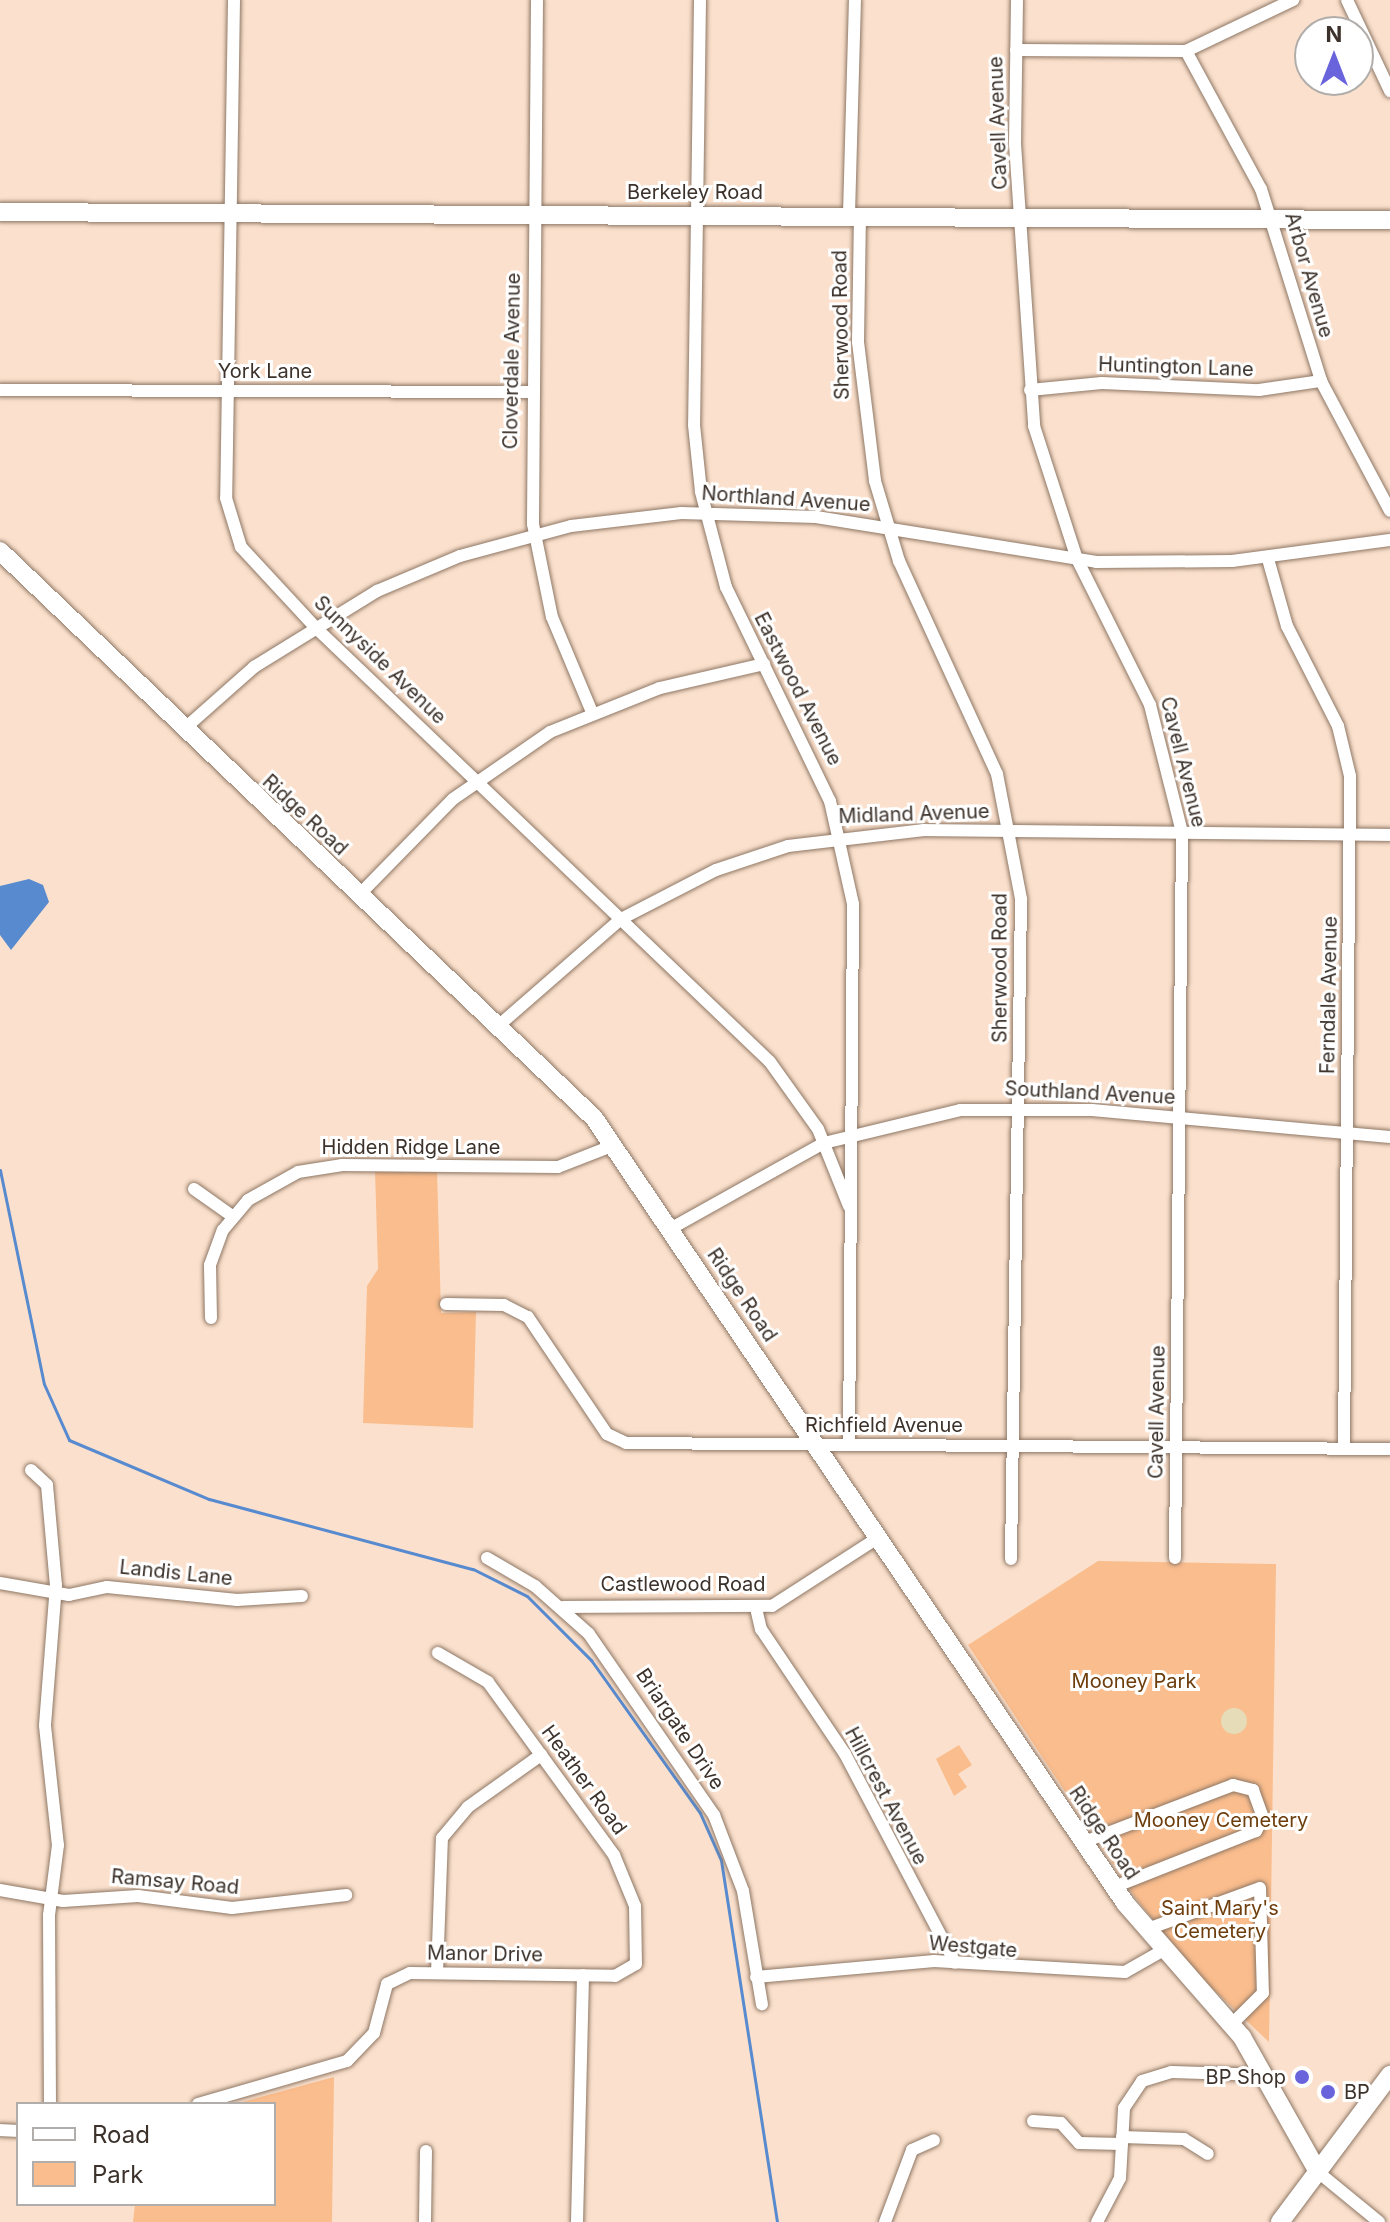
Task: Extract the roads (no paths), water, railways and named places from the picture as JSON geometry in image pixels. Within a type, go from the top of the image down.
[{"type":"street","name":"Sunnyside Avenue","points":[[234,0],[226,498],[235,534],[255,568],[770,1062],[824,1143],[850,1209]]},
{"type":"street","name":"Cloverdale Avenue","points":[[537,0],[531,392],[535,534],[555,626],[592,712]]},
{"type":"street","name":"Eastwood Avenue","points":[[700,0],[694,425],[705,512],[726,587],[813,756],[840,835],[858,964],[855,1132],[850,1209],[849,1445]]},
{"type":"street","name":"Sherwood Road","points":[[855,0],[854,214],[862,404],[887,526],[919,609],[982,733],[1011,831],[1022,921],[1011,1559]]},
{"type":"street","name":"Cavell Avenue","points":[[1017,0],[1016,50],[1030,390],[1041,454],[1077,559],[1150,705],[1182,832],[1182,1117],[1175,1558]]},
{"type":"street","points":[[1016,50],[1186,51],[1293,0]]},
{"type":"street","points":[[1347,0],[1390,91]]},
{"type":"street","name":"Arbor Avenue","points":[[1186,51],[1272,218],[1321,381],[1390,511]]},
{"type":"street","name":"Berkeley Road","points":[[0,212],[1023,214],[1390,220]]},
{"type":"street","name":"Huntington Lane","points":[[1030,390],[1115,383],[1259,390],[1321,381]]},
{"type":"street","name":"York Lane","points":[[0,390],[531,392]]},
{"type":"street","name":"Northland Avenue","points":[[184,729],[315,627],[408,577],[535,534],[705,512],[887,526],[1077,559],[1268,559],[1390,540]]},
{"type":"street","name":"Ridge Road","points":[[0,551],[497,1027],[578,1100],[670,1229],[1160,1952],[1232,2024],[1266,2075],[1318,2172]]},
{"type":"street","name":"Ferndale Avenue","points":[[1268,559],[1287,626],[1338,726],[1350,776],[1352,834],[1344,1449]]},
{"type":"street","points":[[359,895],[477,780],[592,712],[764,664]]},
{"type":"street","name":"Midland Avenue","points":[[497,1027],[621,919],[743,860],[840,835],[1011,831],[1390,835]]},
{"type":"street","name":"Southland Avenue","points":[[670,1229],[824,1143],[855,1132],[933,1114],[1019,1107],[1182,1117],[1347,1136],[1390,1137]]},
{"type":"street","name":"Hidden Ridge Lane","points":[[211,1318],[210,1265],[232,1216],[264,1188],[316,1167],[558,1167],[612,1146]]},
{"type":"street","points":[[194,1189],[232,1216]]},
{"type":"street","name":"Richfield Avenue","points":[[446,1304],[504,1305],[528,1317],[616,1441],[1390,1449]]},
{"type":"street","points":[[31,1470],[47,1485],[56,1594],[45,1726],[58,1830],[50,1898],[50,2102]]},
{"type":"street","name":"Castlewood Road","points":[[563,1607],[756,1608],[784,1600],[879,1537]]},
{"type":"street","name":"Briargate Drive","points":[[487,1558],[563,1607],[602,1650],[714,1815],[743,1891],[756,1977]]},
{"type":"street","name":"Landis Lane","points":[[0,1583],[56,1594],[116,1587],[226,1599],[302,1596]]},
{"type":"street","name":"Hillcrest Avenue","points":[[756,1608],[761,1629],[845,1754],[955,1963]]},
{"type":"street","name":"Heather Road","points":[[438,1653],[488,1682],[624,1875],[641,1944],[636,1964]]},
{"type":"street","points":[[437,1973],[442,1838],[468,1807],[541,1755]]},
{"type":"street","points":[[1084,1842],[1233,1785],[1253,1790],[1263,1818],[1256,1831],[1114,1887]]},
{"type":"street","points":[[1145,1930],[1260,1888],[1263,1993],[1232,2024]]},
{"type":"street","name":"Ramsay Road","points":[[0,1890],[50,1898],[138,1896],[263,1909],[346,1895]]},
{"type":"street","name":"Westgate","points":[[756,1977],[955,1963],[1125,1972],[1160,1952]]},
{"type":"street","name":"Manor Drive","points":[[205,2102],[347,2061],[374,2033],[387,1984],[410,1973],[625,1974],[636,1964]]},
{"type":"street","points":[[577,2222],[583,1975]]},
{"type":"street","points":[[756,1977],[762,2004]]},
{"type":"street","points":[[1102,2220],[1120,2178],[1122,2140],[1132,2091],[1151,2076],[1266,2075]]},
{"type":"street","points":[[1280,2222],[1390,2075]]},
{"type":"street","points":[[1033,2121],[1061,2123],[1079,2143],[1184,2139],[1208,2154]]},
{"type":"street","points":[[885,2222],[912,2150],[934,2140]]},
{"type":"street","points":[[425,2222],[426,2151]]},
{"type":"street","points":[[1318,2172],[1379,2222]]},
{"type":"water","points":[[29,879],[43,885],[49,902],[11,950],[0,935],[0,886]]},
{"type":"waterway","points":[[0,1170],[44,1384],[69,1440],[209,1499],[473,1569],[527,1596],[591,1660],[700,1813],[721,1860],[777,2222]]},
{"type":"place","name":"BP Shop","points":[[1302,2077]]},
{"type":"place","name":"BP","points":[[1328,2092]]},
{"type":"park label","name":"Mooney Park","points":[[1134,1681]]},
{"type":"park label","name":"Mooney Cemetery","points":[[1221,1820]]},
{"type":"park label","name":"Saint Mary's Cemetery","points":[[1220,1920]]}]
